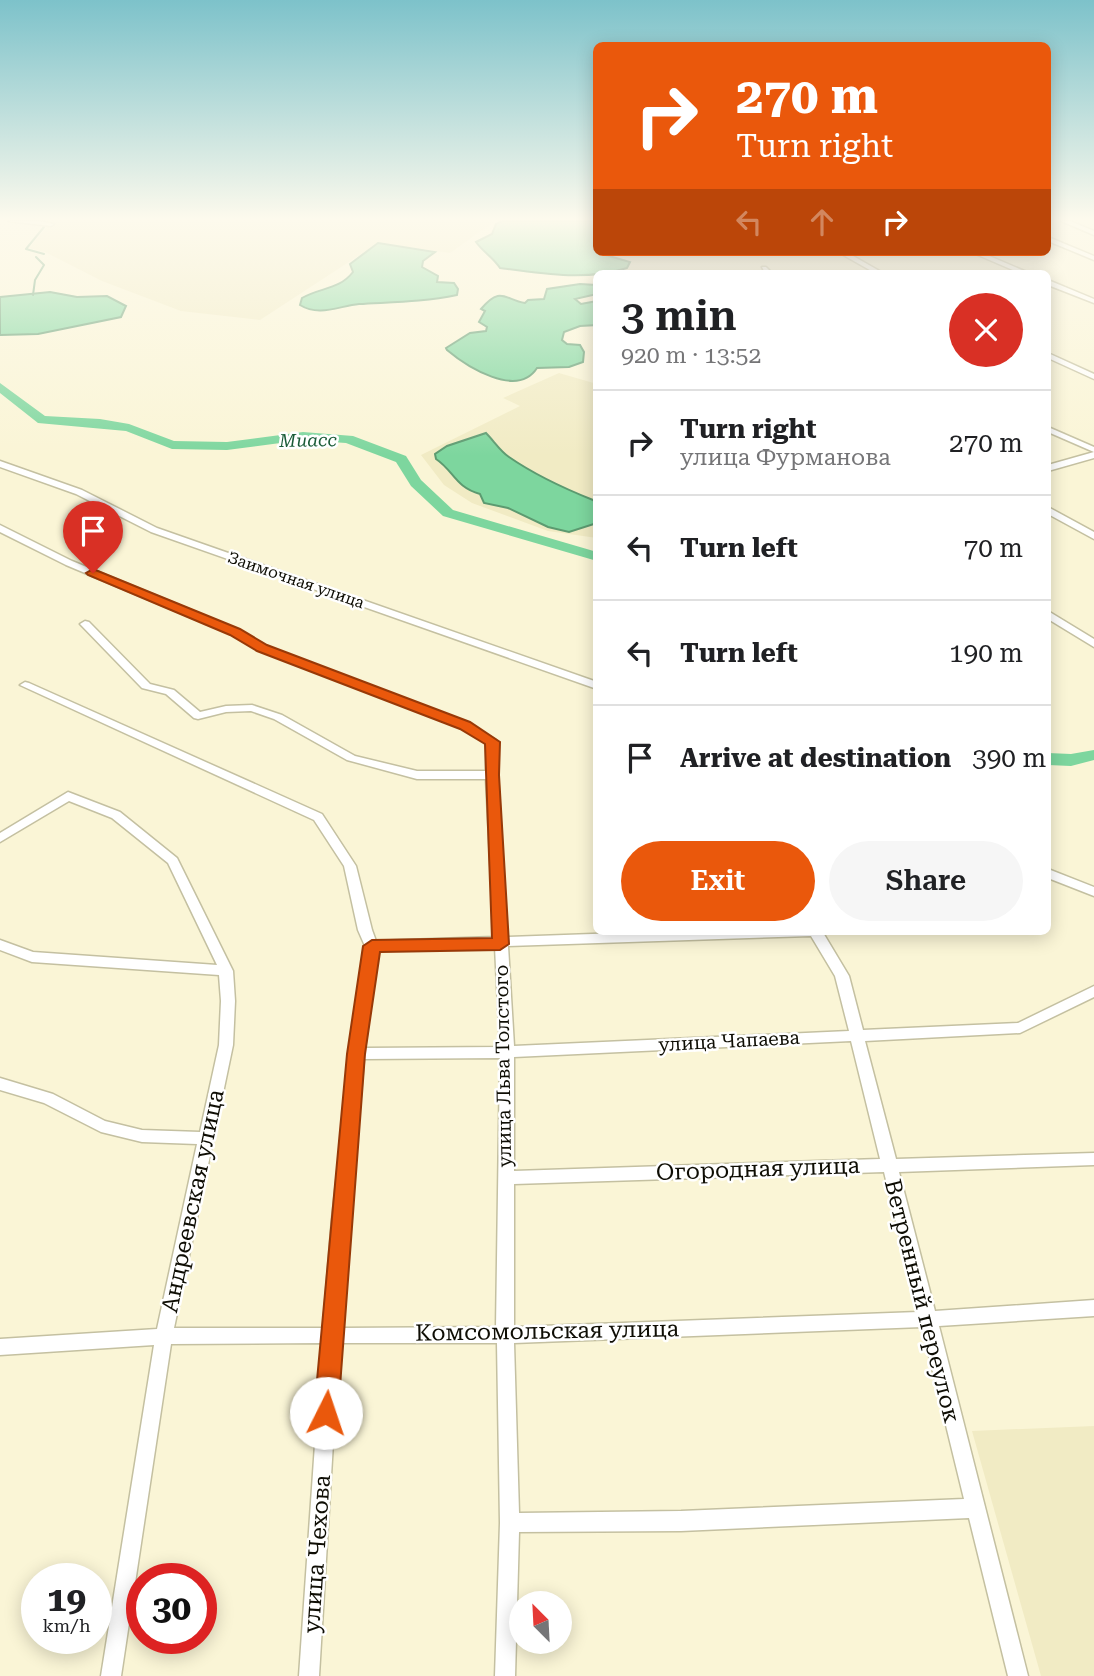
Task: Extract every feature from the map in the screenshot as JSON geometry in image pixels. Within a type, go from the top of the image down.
[{"type":"street","points":[[1051,356],[1094,377]]},
{"type":"street","points":[[1051,431],[1094,453]]},
{"type":"street","points":[[1051,467],[1094,453]]},
{"type":"street","name":"Заимочная улица","points":[[0,464],[79,492],[154,530],[593,685]]},
{"type":"street","points":[[1051,512],[1094,536]]},
{"type":"street","name":"улица Льва Толстого","points":[[0,527],[69,563],[235,632],[262,648],[465,726],[492,742],[507,1052],[505,1335],[510,1524],[505,1676]]},
{"type":"street","points":[[1051,616],[1094,644]]},
{"type":"street","points":[[85,624],[146,686],[170,692],[198,716],[226,709],[252,708],[278,717],[351,758],[417,775],[492,775]]},
{"type":"street","name":"улица Чехова","points":[[25,685],[318,817],[350,866],[365,930],[372,946],[356,1054],[331,1335],[309,1676]]},
{"type":"street","points":[[0,838],[68,796]]},
{"type":"street","name":"Андреевская улица","points":[[68,796],[116,814],[173,861],[226,971],[228,1001],[226,1045],[164,1336],[111,1676]]},
{"type":"street","points":[[1051,874],[1094,892]]},
{"type":"street","points":[[372,946],[736,935]]},
{"type":"street","name":"Ветренный переулок","points":[[817,935],[842,976],[1018,1676]]},
{"type":"street","points":[[0,945],[32,957],[226,971]]},
{"type":"street","name":"улица Чапаева","points":[[356,1054],[507,1052],[1020,1028],[1094,991]]},
{"type":"street","points":[[0,1084],[48,1098],[101,1126],[142,1136],[207,1138]]},
{"type":"street","name":"Огородная улица","points":[[505,1178],[1094,1159]]},
{"type":"street","name":"Комсомольская улица","points":[[0,1347],[164,1336],[505,1335],[927,1319],[1094,1308]]},
{"type":"street","points":[[510,1524],[681,1521],[975,1508]]},
{"type":"shaded area","points":[[0,299],[113,299],[126,306],[121,317],[38,334],[0,335]]},
{"type":"shaded area","points":[[150,299],[292,299],[260,320],[181,311]]},
{"type":"shaded area","points":[[302,299],[426,299],[359,304],[329,310],[314,310],[300,305]]},
{"type":"shaded area","points":[[492,299],[513,299],[525,303],[528,300],[575,299],[581,304],[593,302],[593,325],[580,326],[564,332],[562,340],[567,344],[580,345],[584,352],[583,362],[569,367],[537,368],[528,377],[517,381],[505,380],[479,371],[447,350],[446,348],[470,333],[486,331],[487,327],[479,322],[485,311],[481,309]]},
{"type":"shaded area","points":[[559,373],[593,383],[593,537],[548,531],[472,503],[444,485],[421,455],[520,406],[503,398]]},
{"type":"shaded area","points":[[486,433],[503,452],[519,464],[549,481],[593,500],[593,524],[569,532],[548,527],[508,508],[484,503],[480,494],[465,487],[436,459],[435,454],[447,446]]},
{"type":"shaded area","points":[[1094,1426],[1094,1676],[1041,1676],[972,1431]]},
{"type":"waterway","name":"Миасс","points":[[0,387],[42,420],[100,423],[129,428],[172,445],[227,446],[303,436],[348,439],[401,459],[416,483],[448,513],[593,556]]},
{"type":"waterway","name":"Миасс","points":[[1051,759],[1071,760],[1094,755]]},
{"type":"route","points":[[93,573],[235,632],[262,648],[465,726],[492,742],[500,944],[372,946],[356,1054],[326,1413]]}]
